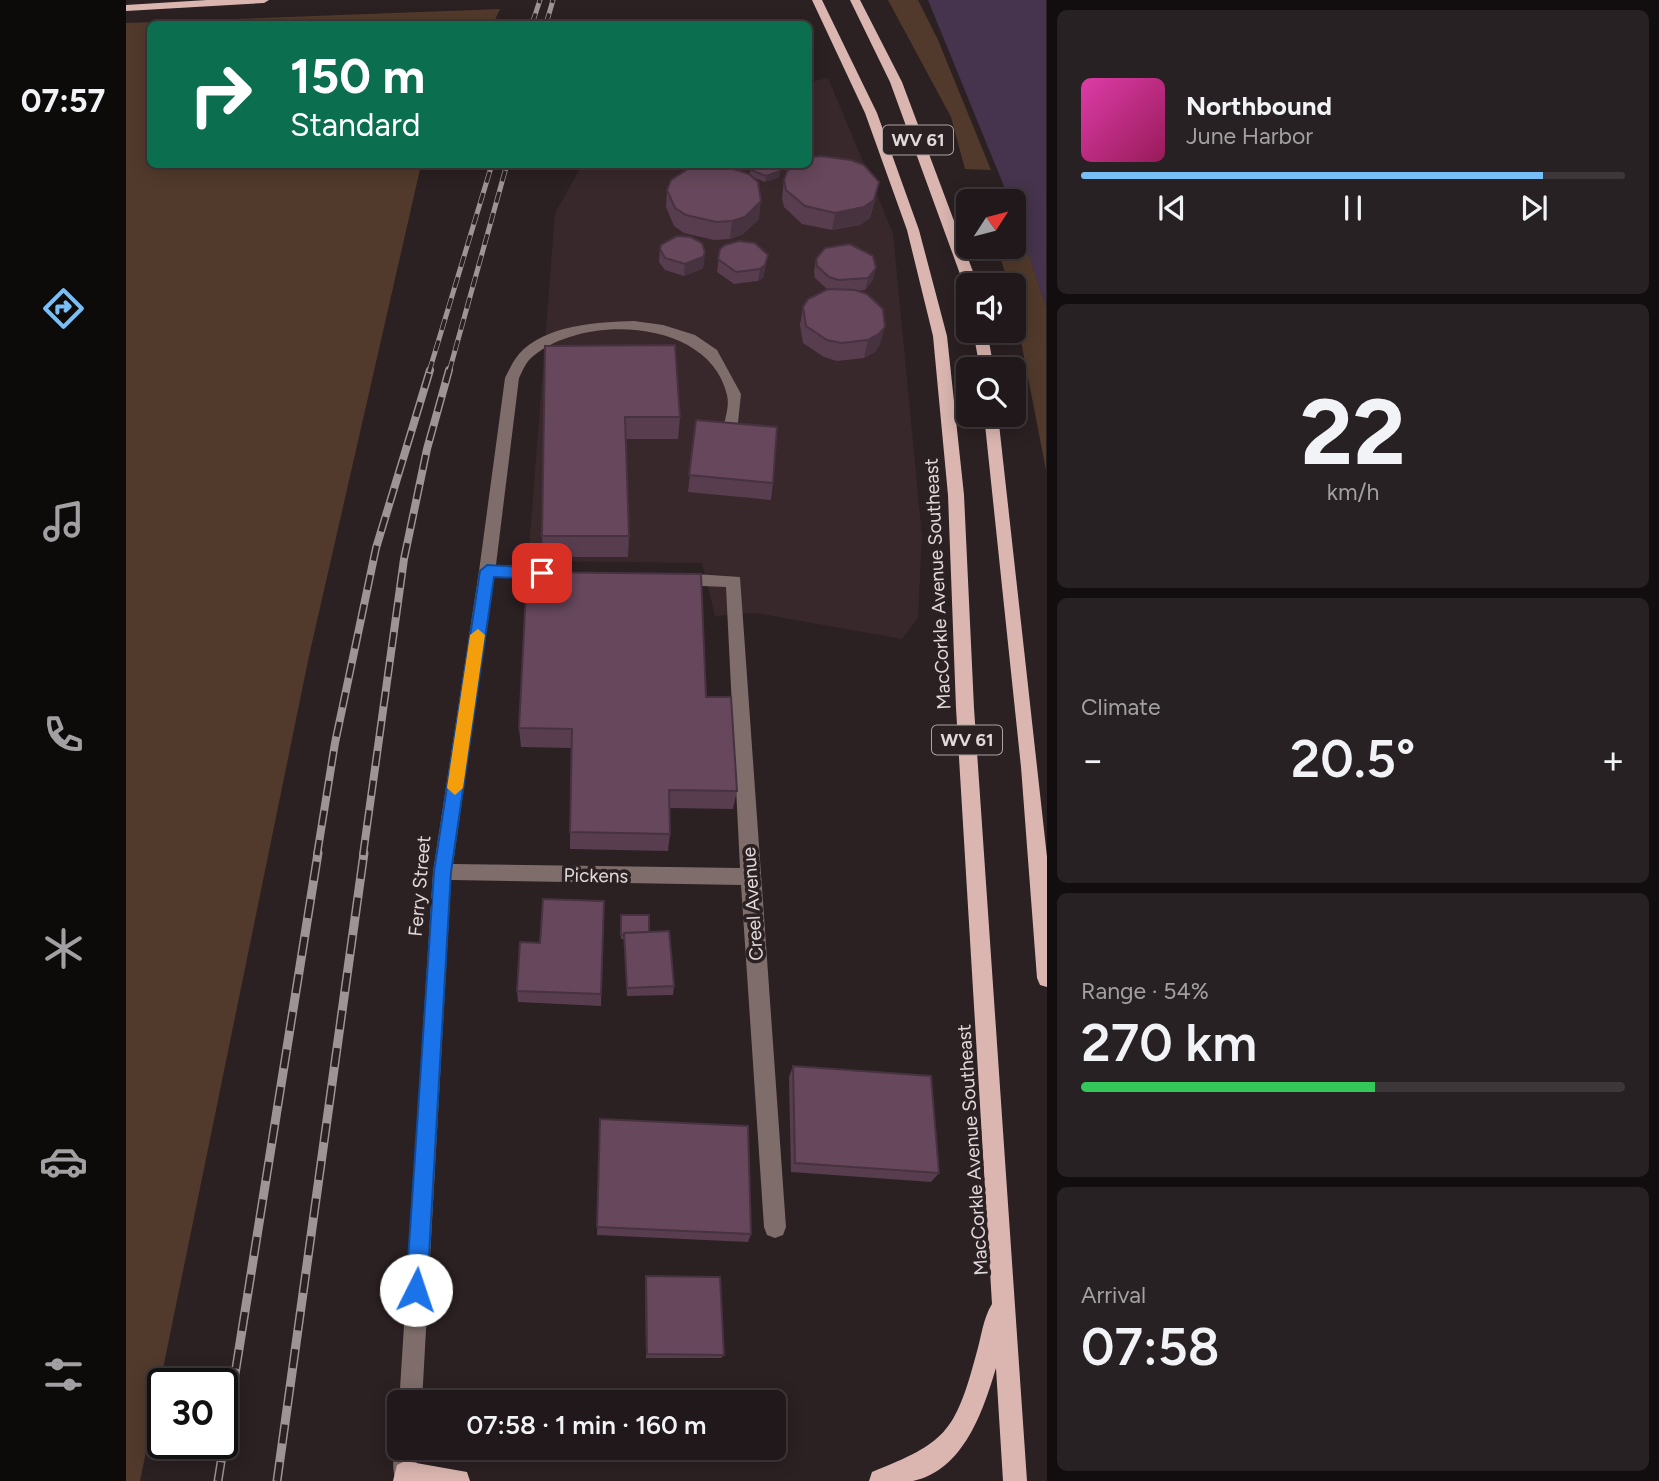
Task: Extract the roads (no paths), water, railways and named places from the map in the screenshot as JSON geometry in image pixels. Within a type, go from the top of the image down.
[{"type":"main road","points":[[126,8],[264,0]]},
{"type":"main road","points":[[802,0],[826,19]]},
{"type":"main road","name":"MacCorkle Avenue Southeast","points":[[817,0],[871,113],[913,230],[940,336],[956,495],[965,708],[1015,1481]]},
{"type":"main road","name":"WV 61","points":[[855,0],[896,82],[969,273]]},
{"type":"main road","name":"WV 61","points":[[992,427],[1030,767],[1046,978]]},
{"type":"main road","points":[[881,1481],[915,1469],[944,1450],[961,1430],[1003,1299]]},
{"type":"main road","points":[[405,1477],[458,1481]]},
{"type":"street","name":"Ferry Street","points":[[411,1390],[442,872],[487,571],[512,377],[525,356],[564,335],[592,327],[675,330],[697,340],[724,370],[735,398],[730,432]]},
{"type":"street","points":[[487,571],[570,574]]},
{"type":"street","name":"Creel Avenue","points":[[666,578],[734,581],[750,877],[775,1227]]},
{"type":"street","name":"Pickens","points":[[442,872],[750,877]]},
{"type":"railway","points":[[533,21],[540,0]]},
{"type":"railway","points":[[547,21],[553,0]]},
{"type":"railway","points":[[429,372],[491,168]]},
{"type":"railway","points":[[449,372],[506,168]]},
{"type":"railway","points":[[317,855],[335,743],[376,548],[430,370]]},
{"type":"railway","points":[[363,855],[404,559],[427,449],[449,370]]},
{"type":"railway","points":[[218,1481],[318,853]]},
{"type":"railway","points":[[277,1481],[364,853]]}]
